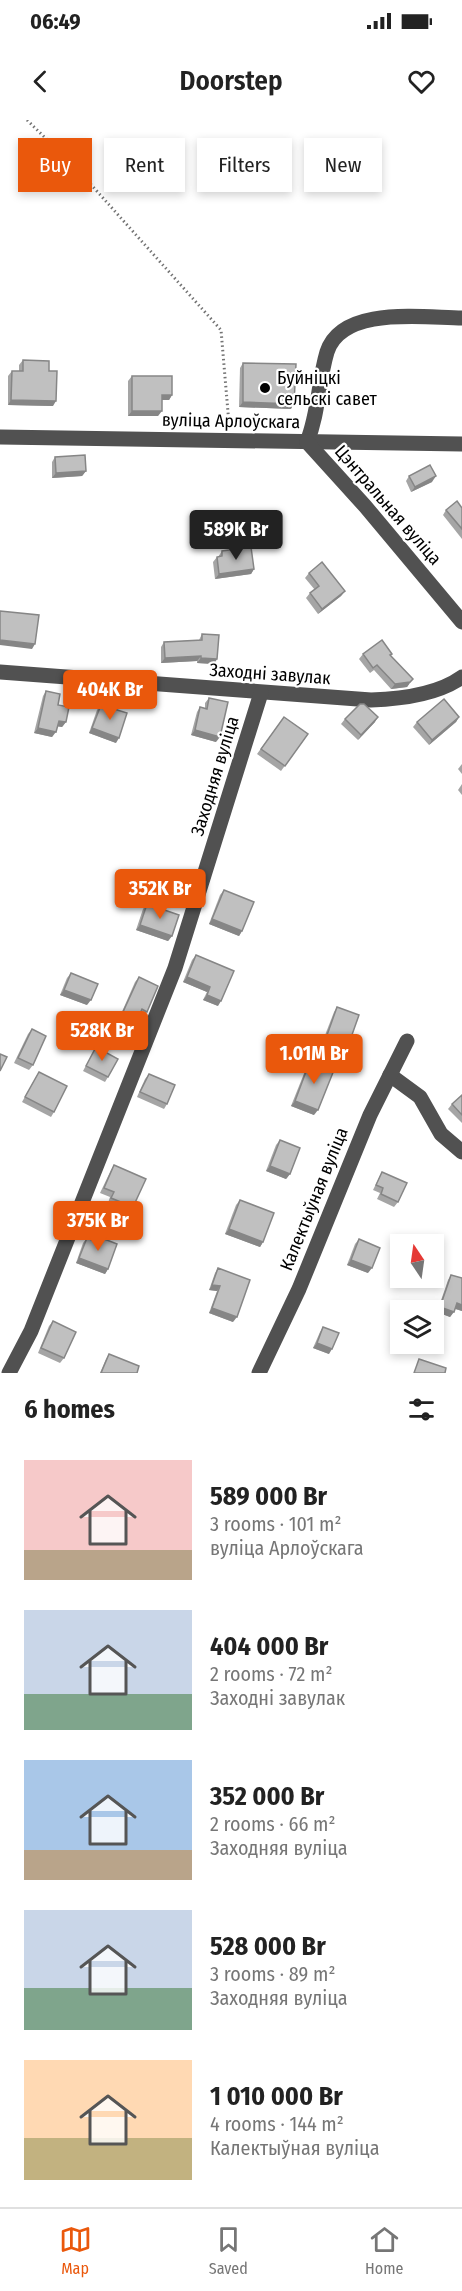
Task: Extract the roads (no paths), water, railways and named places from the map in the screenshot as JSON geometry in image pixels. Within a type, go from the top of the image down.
[{"type":"street","points":[[307,442],[314,425],[327,350],[343,331],[353,324],[380,318],[462,318]]},
{"type":"street","name":"вуліца Арлоўскага","points":[[0,437],[462,444]]},
{"type":"street","name":"Цэнтральная вуліца","points":[[307,442],[365,506],[462,622]]},
{"type":"street","name":"Заходні завулак","points":[[0,672],[371,700],[402,699],[452,684],[462,677]]},
{"type":"street","name":"Заходняя вуліца","points":[[9,1373],[35,1321],[175,968],[261,693]]},
{"type":"street","name":"Калектыўная вуліца","points":[[260,1373],[299,1288],[370,1114],[407,1041]]},
{"type":"street","points":[[390,1075],[420,1097],[441,1134],[462,1152]]},
{"type":"place","name":"Буйніцкі сельскі савет","points":[[265,388]]}]
